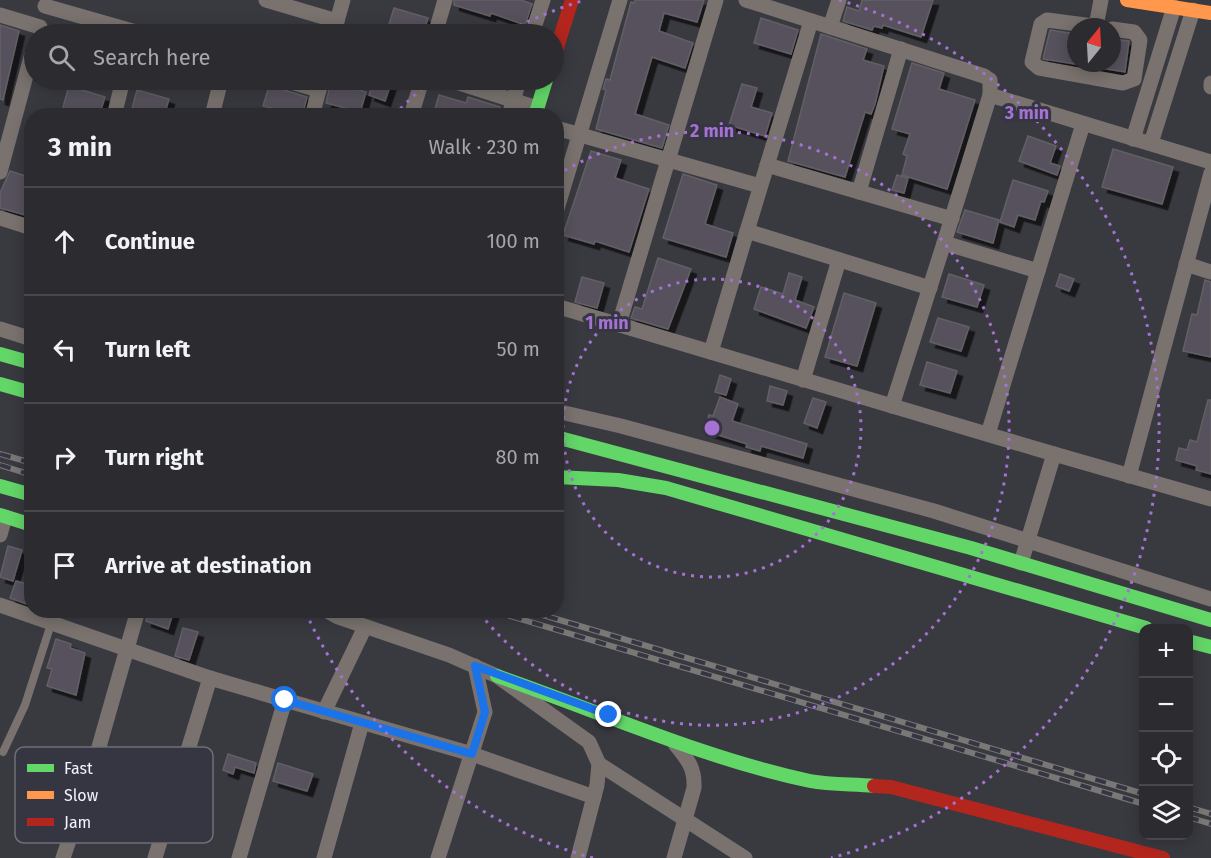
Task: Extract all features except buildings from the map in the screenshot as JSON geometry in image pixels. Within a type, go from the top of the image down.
[{"type":"street","points":[[266,0],[326,24]]},
{"type":"street","points":[[337,24],[344,0]]},
{"type":"street","points":[[438,24],[445,0]]},
{"type":"street","points":[[535,24],[543,0]]},
{"type":"street","points":[[564,25],[572,0]]},
{"type":"street","points":[[564,186],[620,0]]},
{"type":"street","points":[[619,324],[716,0]]},
{"type":"street","points":[[746,0],[984,76],[990,80],[990,95],[892,406]]},
{"type":"street","points":[[830,27],[839,0]]},
{"type":"street","points":[[1098,18],[1101,0]]},
{"type":"street","points":[[1127,0],[1211,13]]},
{"type":"street","points":[[41,24],[46,3],[108,24]]},
{"type":"street","points":[[1133,139],[1174,7]]},
{"type":"street","points":[[1150,143],[1193,10]]},
{"type":"street","points":[[0,15],[24,25]]},
{"type":"street","points":[[711,352],[811,21]]},
{"type":"street","points":[[1067,22],[1043,21],[1032,62],[1035,66],[1130,82],[1134,79],[1139,35],[1121,30]]},
{"type":"street","points":[[859,192],[901,49]]},
{"type":"street","points":[[0,172],[24,83]]},
{"type":"street","points":[[116,108],[120,90]]},
{"type":"street","points":[[214,108],[218,90]]},
{"type":"street","points":[[314,108],[319,90]]},
{"type":"street","points":[[413,108],[419,90]]},
{"type":"street","points":[[482,90],[513,100],[528,108]]},
{"type":"street","points":[[511,108],[516,90]]},
{"type":"street","points":[[537,108],[543,90]]},
{"type":"street","points":[[990,95],[1211,162]]},
{"type":"street","points":[[988,434],[1083,124]]},
{"type":"street","points":[[564,130],[760,186]]},
{"type":"street","points":[[767,165],[952,219]]},
{"type":"street","points":[[1130,476],[1211,173]]},
{"type":"street","points":[[0,218],[24,226]]},
{"type":"street","points":[[747,231],[930,288]]},
{"type":"street","points":[[944,243],[1038,271]]},
{"type":"street","points":[[803,380],[839,260]]},
{"type":"street","points":[[1186,264],[1211,272]]},
{"type":"street","points":[[564,308],[1211,499]]},
{"type":"street","points":[[0,329],[24,336]]},
{"type":"street","points":[[0,354],[24,361]]},
{"type":"street","points":[[0,384],[24,391]]},
{"type":"street","points":[[564,413],[621,426],[934,511],[1211,599]]},
{"type":"street","points":[[564,439],[1021,563],[1211,620]]},
{"type":"street","points":[[1021,563],[1054,454]]},
{"type":"street","points":[[564,477],[618,480],[666,488],[1139,626]]},
{"type":"street","points":[[0,486],[24,493]]},
{"type":"street","points":[[0,535],[2,516],[24,523]]},
{"type":"street","points":[[0,605],[24,614]]},
{"type":"street","points":[[35,618],[210,678],[472,754],[594,797]]},
{"type":"street","points":[[99,747],[136,618]]},
{"type":"street","points":[[344,618],[497,676],[587,706],[674,743],[812,781],[891,787],[1163,858]]},
{"type":"street","points":[[324,712],[365,627]]},
{"type":"street","points":[[1193,643],[1211,648]]},
{"type":"street","points":[[438,858],[485,712],[475,666]]},
{"type":"street","points":[[497,676],[589,742],[599,764],[745,858]]},
{"type":"street","points":[[189,747],[210,678]]},
{"type":"street","points":[[239,858],[285,700]]},
{"type":"street","points":[[324,858],[362,723]]},
{"type":"street","points":[[674,743],[693,766],[694,776],[674,858]]},
{"type":"street","points":[[578,858],[594,797],[599,764]]},
{"type":"street","points":[[63,858],[68,843]]},
{"type":"street","points":[[155,858],[160,843]]},
{"type":"lane","points":[[3,752],[25,705],[51,624]]},
{"type":"railway","points":[[0,454],[24,461]]},
{"type":"railway","points":[[0,465],[24,472]]},
{"type":"railway","points":[[517,618],[1139,803]]},
{"type":"railway","points":[[553,618],[1139,793]]},
{"type":"railway","points":[[1193,809],[1211,814]]},
{"type":"railway","points":[[1193,819],[1211,824]]},
{"type":"traffic: fast","points":[[537,108],[543,90]]},
{"type":"traffic: fast","points":[[0,354],[24,361]]},
{"type":"traffic: fast","points":[[0,384],[24,391]]},
{"type":"traffic: fast","points":[[564,439],[971,548],[1211,620]]},
{"type":"traffic: fast","points":[[564,477],[618,480],[666,488],[1139,626]]},
{"type":"traffic: fast","points":[[0,486],[24,493]]},
{"type":"traffic: fast","points":[[0,515],[24,522]]},
{"type":"traffic: fast","points":[[1193,642],[1211,647]]},
{"type":"traffic: fast","points":[[497,676],[730,760],[810,781],[874,786]]},
{"type":"traffic: slow","points":[[1127,0],[1211,13]]},
{"type":"traffic: jam","points":[[564,25],[572,0]]},
{"type":"traffic: jam","points":[[874,786],[891,787],[1163,858]]},
{"type":"route","points":[[285,700],[472,754],[485,712],[475,666],[497,676],[609,715]]}]
